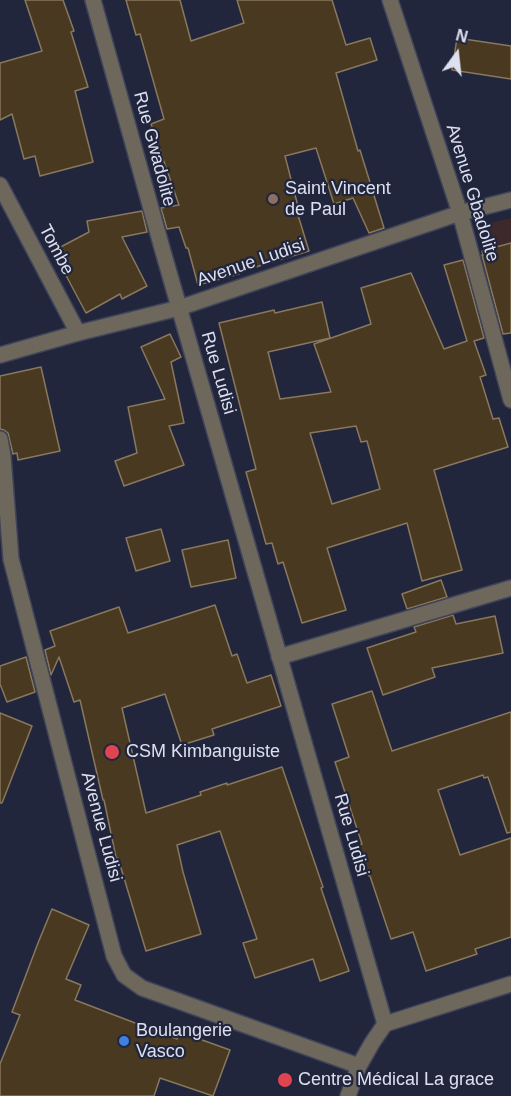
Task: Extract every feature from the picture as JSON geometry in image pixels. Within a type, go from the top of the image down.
[{"type":"street","name":"Rue Gwadolite","points":[[93,0],[179,308]]},
{"type":"street","name":"Avenue Gbadolite","points":[[390,0],[460,213],[511,400]]},
{"type":"street","name":"Tombe","points":[[0,185],[78,333]]},
{"type":"street","name":"Avenue Ludisi","points":[[0,355],[179,308],[460,213],[511,200]]},
{"type":"street","name":"Rue Ludisi","points":[[179,308],[385,1024]]},
{"type":"street","name":"Avenue Ludisi","points":[[0,440],[3,456],[5,563],[114,956],[124,975],[142,988],[359,1066]]},
{"type":"street","points":[[279,657],[511,588]]},
{"type":"street","points":[[348,1096],[359,1066],[385,1024],[511,984]]},
{"type":"shaded area","points":[[511,218],[511,323],[483,225]]},
{"type":"building","points":[[25,0],[63,0],[74,31],[71,32],[88,87],[75,91],[93,162],[40,176],[35,156],[24,159],[12,114],[0,120],[0,63],[42,51]]},
{"type":"building","points":[[126,0],[180,0],[191,41],[244,23],[237,0],[332,0],[346,45],[370,38],[377,60],[336,73],[358,151],[360,150],[384,228],[369,233],[353,198],[334,204],[316,148],[285,156],[300,214],[298,215],[309,251],[198,285],[188,248],[186,248],[179,227],[167,229],[161,208],[179,205],[151,124],[164,119],[140,34],[136,35]]},
{"type":"building","points":[[457,38],[511,46],[511,79],[452,70]]},
{"type":"building","points":[[142,211],[147,232],[122,237],[147,286],[122,299],[120,294],[86,313],[53,251],[89,232],[87,221]]},
{"type":"building","points":[[511,243],[511,333],[503,334],[482,251]]},
{"type":"building","points":[[463,260],[484,338],[474,341],[486,375],[480,377],[493,419],[499,418],[508,447],[434,470],[462,570],[422,581],[407,523],[327,548],[346,610],[302,623],[283,562],[278,564],[272,543],[266,544],[246,472],[256,469],[219,323],[322,302],[330,338],[268,352],[280,399],[331,392],[314,344],[371,324],[361,288],[411,273],[444,349],[467,341],[444,265]],"holes":[[[356,426],[361,442],[367,441],[380,489],[332,504],[310,433]]]},
{"type":"building","points":[[170,334],[181,357],[171,362],[184,423],[169,426],[184,465],[124,486],[115,461],[137,453],[128,407],[165,399],[141,347]]},
{"type":"building","points":[[41,367],[60,451],[18,460],[17,453],[13,454],[8,433],[0,429],[0,376]]},
{"type":"building","points":[[161,529],[170,561],[136,571],[126,538]]},
{"type":"building","points":[[228,540],[236,578],[191,587],[182,550]]},
{"type":"building","points":[[441,580],[447,597],[407,609],[402,594]]},
{"type":"building","points":[[215,605],[232,656],[237,654],[247,683],[271,675],[281,706],[212,729],[214,735],[182,745],[165,694],[122,708],[146,813],[201,795],[200,792],[282,767],[349,971],[320,981],[313,959],[255,978],[243,943],[257,939],[220,831],[177,845],[201,934],[146,951],[118,858],[117,862],[80,700],[74,702],[59,657],[51,675],[45,650],[55,646],[50,631],[119,607],[128,633]]},
{"type":"building","points":[[453,615],[456,624],[495,616],[503,653],[432,668],[435,677],[383,695],[367,648],[416,632],[414,627]]},
{"type":"building","points":[[26,657],[35,692],[7,702],[0,684],[0,666]]},
{"type":"building","points":[[372,691],[392,751],[511,712],[511,832],[507,833],[488,777],[484,778],[483,775],[438,790],[460,855],[511,838],[511,937],[475,949],[477,954],[426,971],[413,932],[391,939],[370,876],[357,846],[362,844],[335,762],[349,757],[332,704]]},
{"type":"building","points":[[0,713],[32,726],[2,803],[0,803]]},
{"type":"building","points":[[52,909],[89,925],[66,979],[81,985],[75,1000],[177,1039],[180,1032],[230,1050],[213,1096],[160,1078],[154,1096],[0,1096],[0,1064],[20,1015],[12,1012]]},
{"type":"place","name":"Saint Vincent de Paul","points":[[273,199]]},
{"type":"place","name":"CSM Kimbanguiste","points":[[112,752]]},
{"type":"place","name":"Boulangerie Vasco","points":[[124,1041]]},
{"type":"place","name":"Centre Médical La grace","points":[[285,1080]]}]
